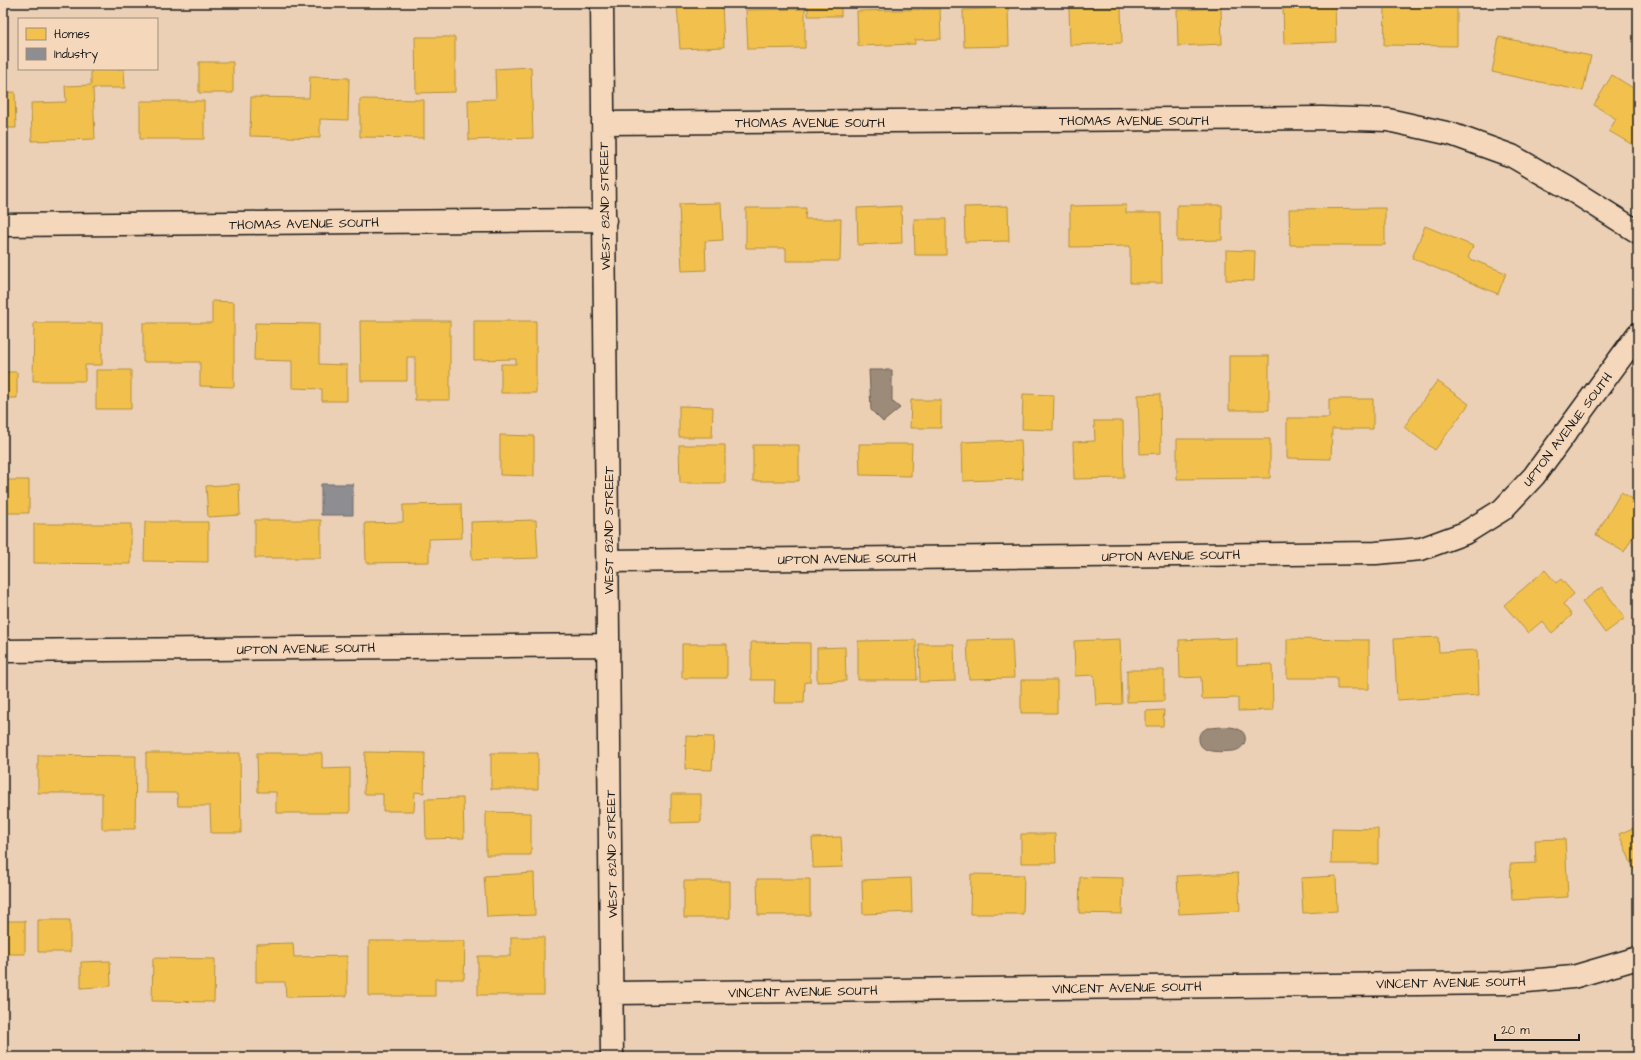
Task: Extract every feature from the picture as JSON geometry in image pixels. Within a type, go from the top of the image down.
[{"type":"street","name":"WEST 82ND STREET","points":[[602,3],[613,993],[612,1057]]},
{"type":"street","name":"THOMAS AVENUE SOUTH","points":[[603,123],[1322,118],[1388,120],[1451,134],[1512,156],[1568,188],[1638,232]]},
{"type":"street","name":"THOMAS AVENUE SOUTH","points":[[3,225],[605,220]]},
{"type":"street","name":"UPTON AVENUE SOUTH","points":[[608,561],[1376,552],[1421,549],[1465,533],[1502,510],[1534,476],[1638,334]]},
{"type":"street","name":"UPTON AVENUE SOUTH","points":[[3,651],[608,645]]},
{"type":"street","name":"VINCENT AVENUE SOUTH","points":[[613,993],[1505,983],[1573,977],[1638,958]]},
{"type":"shaded area","points":[[869,370],[892,370],[892,401],[900,408],[883,422],[871,410]]},
{"type":"shaded area","points":[[1227,727],[1238,729],[1242,731],[1245,742],[1237,750],[1217,752],[1207,750],[1200,744],[1199,735],[1207,728]]},
{"type":"building: Homes","points":[[677,3],[722,3],[724,47],[680,49]]},
{"type":"building: Homes","points":[[808,3],[841,3],[841,16],[808,16]]},
{"type":"building: Homes","points":[[1045,3],[1045,4],[1014,4]]},
{"type":"building: Homes","points":[[1335,3],[1336,42],[1284,44],[1283,5]]},
{"type":"building: Homes","points":[[1385,6],[1457,7],[1457,46],[1384,45]]},
{"type":"building: Homes","points":[[1121,7],[1122,43],[1070,45],[1069,8]]},
{"type":"building: Homes","points":[[1008,8],[1009,46],[964,47],[963,10]]},
{"type":"building: Homes","points":[[1221,8],[1222,44],[1178,46],[1177,10]]},
{"type":"building: Homes","points":[[805,9],[805,48],[748,49],[746,10]]},
{"type":"building: Homes","points":[[940,9],[941,39],[915,40],[915,44],[858,46],[857,11]]},
{"type":"building: Homes","points":[[415,37],[455,37],[455,92],[416,93]]},
{"type":"building: Homes","points":[[1499,37],[1591,56],[1583,91],[1492,72]]},
{"type":"building: Homes","points":[[199,62],[233,62],[233,93],[199,93]]},
{"type":"building: Homes","points":[[531,67],[533,138],[469,140],[468,100],[496,99],[495,69]]},
{"type":"building: Homes","points":[[91,70],[124,70],[125,88],[93,88],[95,139],[32,141],[31,103],[66,102],[65,86],[91,85]]},
{"type":"building: Homes","points":[[1612,75],[1638,91],[1634,100],[1638,103],[1638,148],[1609,131],[1616,119],[1594,105]]},
{"type":"building: Homes","points":[[310,77],[349,78],[348,120],[320,119],[320,138],[250,136],[251,97],[309,98]]},
{"type":"building: Homes","points":[[15,92],[16,128],[3,128],[3,93]]},
{"type":"building: Homes","points":[[360,99],[424,100],[424,138],[360,137]]},
{"type":"building: Homes","points":[[140,101],[204,101],[204,139],[140,139]]},
{"type":"building: Homes","points":[[721,203],[723,240],[705,241],[706,270],[682,271],[679,204]]},
{"type":"building: Homes","points":[[1126,205],[1126,213],[1161,213],[1162,283],[1130,283],[1130,246],[1070,247],[1070,206]]},
{"type":"building: Homes","points":[[1177,205],[1222,205],[1222,240],[1177,241]]},
{"type":"building: Homes","points":[[901,206],[902,243],[858,245],[857,208]]},
{"type":"building: Homes","points":[[1008,206],[1009,241],[965,242],[964,207]]},
{"type":"building: Homes","points":[[746,208],[806,208],[805,219],[841,219],[840,261],[786,261],[786,248],[746,248]]},
{"type":"building: Homes","points":[[1385,208],[1385,245],[1290,245],[1289,209]]},
{"type":"building: Homes","points":[[914,219],[946,219],[946,255],[915,255]]},
{"type":"building: Homes","points":[[1425,226],[1473,246],[1468,258],[1506,273],[1498,294],[1412,258]]},
{"type":"building: Homes","points":[[1226,250],[1255,251],[1254,281],[1226,280]]},
{"type":"building: Homes","points":[[212,301],[234,302],[234,387],[200,386],[200,362],[143,362],[143,323],[212,323]]},
{"type":"building: Homes","points":[[360,321],[450,321],[450,400],[415,400],[415,357],[407,357],[407,381],[361,381]]},
{"type":"building: Homes","points":[[474,321],[536,321],[536,393],[501,393],[501,364],[516,364],[516,359],[474,360]]},
{"type":"building: Homes","points":[[34,323],[102,323],[102,365],[85,365],[85,381],[33,381]]},
{"type":"building: Homes","points":[[255,323],[319,324],[319,364],[347,365],[347,401],[322,401],[322,389],[292,388],[292,361],[254,360]]},
{"type":"building: Homes","points":[[1229,356],[1269,356],[1269,410],[1229,410]]},
{"type":"building: Homes","points":[[96,370],[131,370],[131,409],[96,409]]},
{"type":"building: Homes","points":[[3,372],[17,372],[17,398],[3,398]]},
{"type":"building: Homes","points":[[1437,381],[1469,404],[1435,450],[1404,427]]},
{"type":"building: Homes","points":[[1023,394],[1054,395],[1053,430],[1022,429]]},
{"type":"building: Homes","points":[[1160,394],[1161,453],[1140,454],[1138,395]]},
{"type":"building: Homes","points":[[1329,399],[1373,399],[1373,429],[1332,429],[1331,459],[1287,458],[1287,418],[1329,418]]},
{"type":"building: Homes","points":[[911,400],[941,400],[941,428],[910,428]]},
{"type":"building: Homes","points":[[679,406],[713,407],[712,437],[679,437]]},
{"type":"building: Homes","points":[[1094,421],[1123,421],[1124,478],[1074,479],[1073,442],[1095,441]]},
{"type":"building: Homes","points":[[500,435],[534,436],[534,476],[500,475]]},
{"type":"building: Homes","points":[[1177,439],[1270,439],[1270,478],[1177,479]]},
{"type":"building: Homes","points":[[1021,440],[1023,479],[963,481],[962,442]]},
{"type":"building: Homes","points":[[859,444],[912,444],[911,476],[860,475]]},
{"type":"building: Homes","points":[[679,445],[725,445],[725,483],[680,483]]},
{"type":"building: Homes","points":[[753,445],[799,445],[799,481],[753,481]]},
{"type":"building: Homes","points":[[3,480],[29,480],[29,513],[3,513]]},
{"type":"building: Homes","points":[[239,484],[240,515],[208,517],[206,486]]},
{"type":"building: Homes","points":[[1621,492],[1638,502],[1638,527],[1624,552],[1596,535]]},
{"type":"building: Homes","points":[[461,504],[462,538],[429,539],[429,562],[366,563],[365,523],[403,522],[403,505]]},
{"type":"building: Homes","points":[[255,520],[321,520],[321,558],[255,558]]},
{"type":"building: Homes","points":[[536,520],[538,558],[472,560],[471,522]]},
{"type":"building: Homes","points":[[145,522],[208,522],[208,562],[144,561]]},
{"type":"building: Homes","points":[[34,524],[131,524],[131,564],[34,563]]},
{"type":"building: Homes","points":[[1545,570],[1556,583],[1561,579],[1574,594],[1563,604],[1572,615],[1552,633],[1542,621],[1528,633],[1504,605]]},
{"type":"building: Homes","points":[[1602,587],[1625,618],[1605,633],[1582,602]]},
{"type":"building: Homes","points":[[1438,637],[1439,652],[1477,650],[1479,695],[1397,700],[1394,639]]},
{"type":"building: Homes","points":[[1237,638],[1237,665],[1272,664],[1273,710],[1238,711],[1238,698],[1202,699],[1201,677],[1180,678],[1179,640]]},
{"type":"building: Homes","points":[[1012,639],[1014,678],[969,679],[967,640]]},
{"type":"building: Homes","points":[[1120,639],[1122,704],[1096,705],[1094,675],[1075,676],[1074,641]]},
{"type":"building: Homes","points":[[1287,639],[1369,640],[1369,689],[1337,689],[1337,678],[1287,678]]},
{"type":"building: Homes","points":[[916,640],[917,680],[858,680],[858,641]]},
{"type":"building: Homes","points":[[751,642],[810,643],[810,682],[805,682],[804,703],[774,703],[775,680],[751,680]]},
{"type":"building: Homes","points":[[682,644],[727,644],[727,678],[682,678]]},
{"type":"building: Homes","points":[[919,644],[954,644],[955,681],[920,682]]},
{"type":"building: Homes","points":[[845,647],[846,681],[817,682],[817,648]]},
{"type":"building: Homes","points":[[1127,670],[1164,670],[1164,701],[1127,702]]},
{"type":"building: Homes","points":[[1021,680],[1057,680],[1057,713],[1021,713]]},
{"type":"building: Homes","points":[[1164,710],[1163,726],[1146,726],[1146,711]]},
{"type":"building: Homes","points":[[686,736],[714,737],[712,770],[685,769]]},
{"type":"building: Homes","points":[[365,752],[425,753],[424,793],[415,792],[414,811],[383,811],[383,794],[364,794]]},
{"type":"building: Homes","points":[[146,753],[240,753],[241,833],[211,833],[210,806],[178,806],[177,793],[146,793]]},
{"type":"building: Homes","points":[[257,753],[322,753],[322,769],[350,768],[350,813],[276,813],[276,792],[258,792]]},
{"type":"building: Homes","points":[[491,753],[538,753],[538,789],[491,789]]},
{"type":"building: Homes","points":[[38,755],[136,756],[135,829],[102,829],[102,793],[38,793]]},
{"type":"building: Homes","points":[[671,794],[701,794],[701,822],[671,823]]},
{"type":"building: Homes","points":[[463,798],[464,838],[426,839],[425,799]]},
{"type":"building: Homes","points":[[486,812],[531,813],[531,855],[486,855]]},
{"type":"building: Homes","points":[[1638,826],[1638,869],[1634,870],[1619,834]]},
{"type":"building: Homes","points":[[1332,828],[1378,829],[1378,864],[1331,864]]},
{"type":"building: Homes","points":[[1021,834],[1055,834],[1056,863],[1021,863]]},
{"type":"building: Homes","points":[[841,837],[843,867],[813,868],[812,838]]},
{"type":"building: Homes","points":[[1565,839],[1568,897],[1512,900],[1510,864],[1536,863],[1535,840]]},
{"type":"building: Homes","points":[[534,873],[535,915],[487,917],[484,876]]},
{"type":"building: Homes","points":[[1238,873],[1240,911],[1179,914],[1177,876]]},
{"type":"building: Homes","points":[[971,874],[1024,875],[1023,914],[970,914]]},
{"type":"building: Homes","points":[[1336,876],[1337,911],[1303,913],[1301,878]]},
{"type":"building: Homes","points":[[1080,877],[1123,878],[1122,914],[1079,913]]},
{"type":"building: Homes","points":[[911,878],[912,912],[863,914],[862,880]]},
{"type":"building: Homes","points":[[757,879],[810,879],[810,915],[758,915]]},
{"type":"building: Homes","points":[[684,881],[730,881],[730,918],[684,918]]},
{"type":"building: Homes","points":[[38,920],[70,920],[70,952],[38,952]]},
{"type":"building: Homes","points":[[3,921],[25,921],[25,954],[3,954]]},
{"type":"building: Homes","points":[[511,937],[544,937],[544,995],[478,995],[478,956],[511,956]]},
{"type":"building: Homes","points":[[369,941],[465,941],[464,979],[435,979],[435,996],[369,996]]},
{"type":"building: Homes","points":[[293,943],[294,957],[347,956],[347,996],[286,997],[285,982],[256,982],[256,944]]},
{"type":"building: Homes","points":[[153,958],[215,959],[214,1002],[152,1001]]},
{"type":"building: Homes","points":[[110,961],[111,986],[81,988],[81,962]]},
{"type":"building: Homes","points":[[1630,1052],[1631,1057],[1605,1057]]},
{"type":"building: Industry","points":[[321,484],[353,484],[353,515],[321,515]]}]
